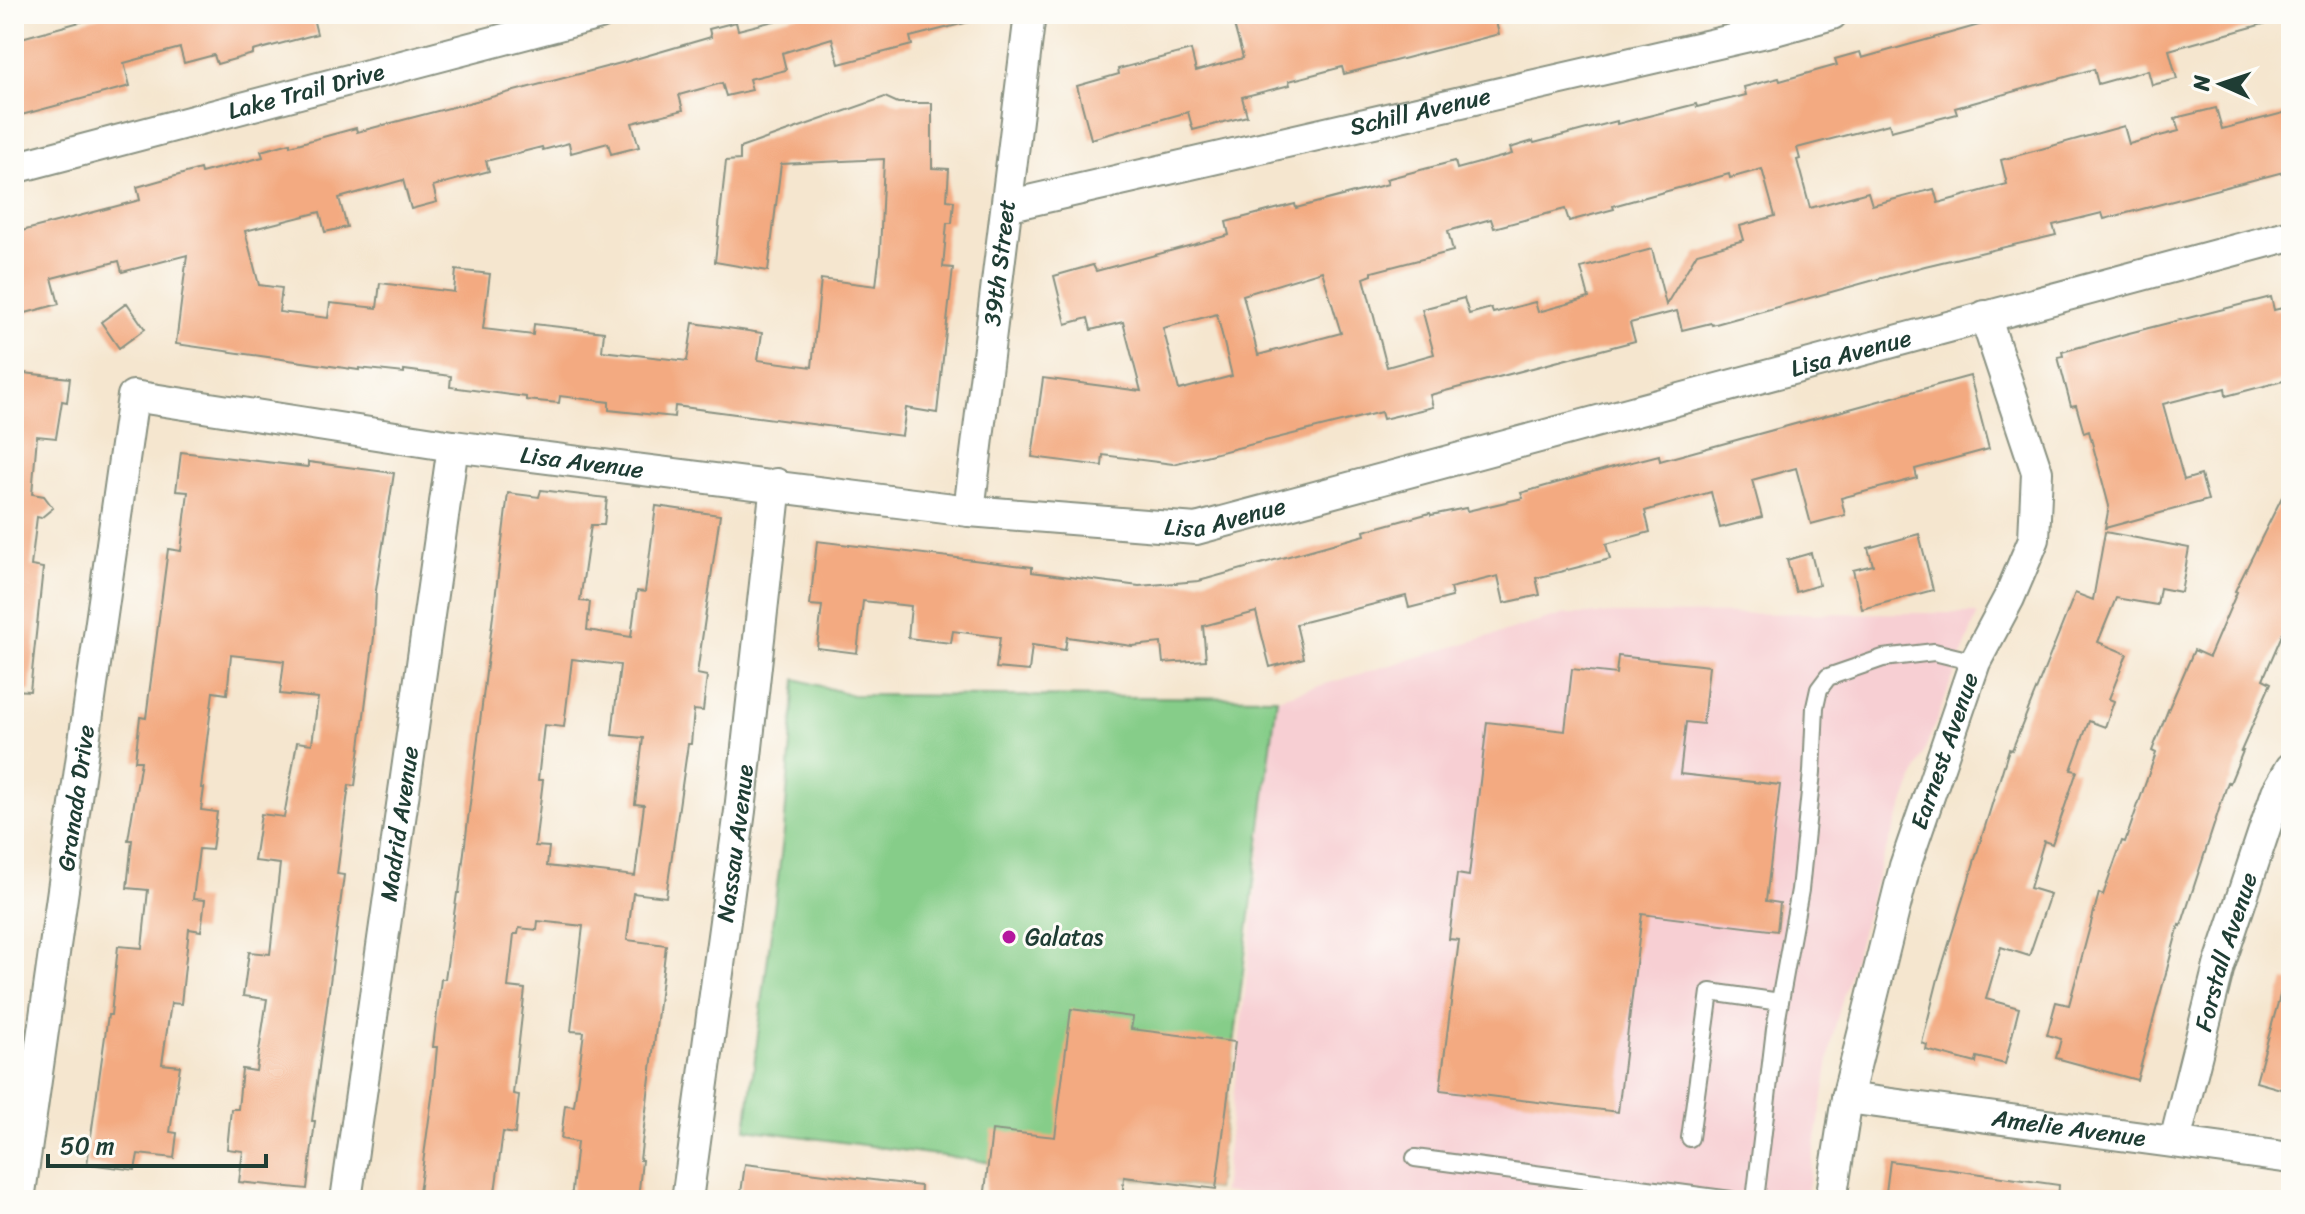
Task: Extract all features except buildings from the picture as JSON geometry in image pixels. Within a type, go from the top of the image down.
[{"type":"street","name":"Lake Trail Drive","points":[[14,168],[600,14]]},
{"type":"street","name":"39th Street","points":[[969,511],[1030,14]]},
{"type":"street","name":"Schill Avenue","points":[[1007,206],[1771,31],[1832,14]]},
{"type":"street","name":"Lisa Avenue","points":[[133,396],[453,446],[776,484],[969,511],[1196,529],[2291,235]]},
{"type":"street","name":"Earnest Avenue","points":[[1831,1200],[1847,1098],[1905,866],[1975,662],[2009,598],[2034,539],[2037,472],[1985,316]]},
{"type":"street","name":"Granada Drive","points":[[19,1200],[133,396]]},
{"type":"street","name":"Madrid Avenue","points":[[346,1200],[453,446]]},
{"type":"street","name":"Nassau Avenue","points":[[687,1200],[740,811],[776,484]]},
{"type":"street","name":"Forstall Avenue","points":[[2175,1141],[2219,966],[2277,792],[2291,768]]},
{"type":"street","name":"Amelie Avenue","points":[[1847,1098],[2291,1158]]},
{"type":"lane","points":[[1755,1200],[1780,1002],[1800,890],[1819,689],[1828,677],[1883,658],[1934,652],[1975,662]]},
{"type":"lane","points":[[1690,1138],[1710,992],[1780,1002]]},
{"type":"lane","points":[[1415,1158],[1731,1200]]},
{"type":"shaded area","points":[[1978,613],[1880,866],[1834,1030],[1806,1200],[1283,1200],[1223,1192],[1277,698],[1566,614]]},
{"type":"green space","name":"Galatas","points":[[796,679],[852,695],[1277,698],[1216,1189],[1069,1170],[1068,1173],[746,1129],[784,831]]},
{"type":"place","name":"Galatas","points":[[1009,937]]}]
